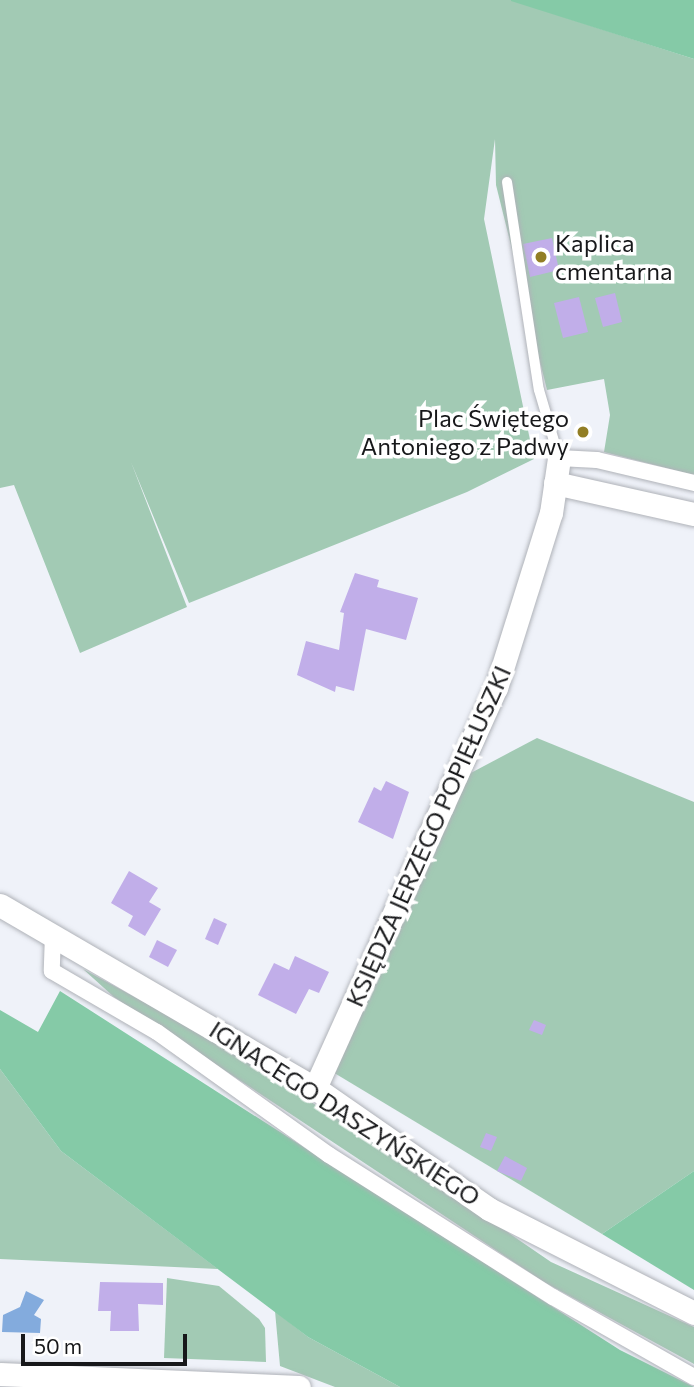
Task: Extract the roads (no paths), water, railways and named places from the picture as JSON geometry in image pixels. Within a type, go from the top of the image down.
[{"type":"street","points":[[559,458],[597,460],[694,483]]},
{"type":"street","name":"KSIĘDZA JERZEGO POPIEŁUSZKI","points":[[314,1088],[471,751],[508,653],[555,483],[559,458]]},
{"type":"street","points":[[555,483],[694,514]]},
{"type":"street","name":"IGNACEGO DASZYŃSKIEGO","points":[[0,905],[314,1088],[489,1209],[694,1313]]},
{"type":"street","points":[[52,934],[52,971],[157,1032],[376,1185],[694,1377]]},
{"type":"street","points":[[0,1374],[299,1387]]},
{"type":"lane","points":[[507,182],[539,390],[559,458]]},
{"type":"water","points":[[26,1291],[44,1300],[34,1315],[41,1319],[40,1333],[2,1332],[3,1315],[20,1307]]},
{"type":"place","name":"Kaplica cmentarna","points":[[541,257]]},
{"type":"place","name":"Plac Świętego Antoniego z Padwy","points":[[583,432]]}]
